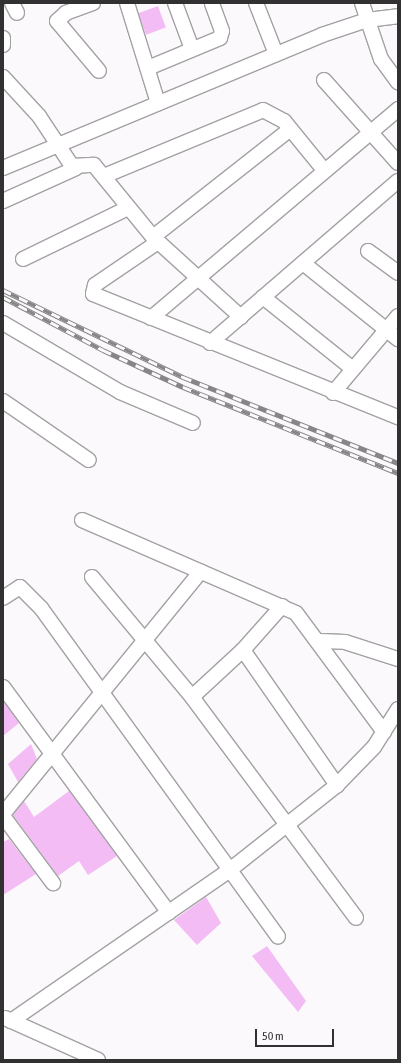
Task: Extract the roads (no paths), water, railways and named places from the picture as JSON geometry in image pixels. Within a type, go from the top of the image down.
[{"type":"street","points":[[93,3],[66,13],[57,21],[99,71]]},
{"type":"street","points":[[127,3],[158,103]]},
{"type":"street","points":[[175,3],[192,49]]},
{"type":"street","points":[[148,68],[221,36],[212,3]]},
{"type":"street","points":[[256,3],[276,54]]},
{"type":"street","points":[[362,3],[381,59],[398,82]]},
{"type":"street","points":[[3,168],[276,54],[367,20],[398,16]]},
{"type":"street","points":[[3,38],[3,45]]},
{"type":"street","points":[[3,77],[39,116],[57,145],[76,168]]},
{"type":"street","points":[[324,80],[369,134],[398,163]]},
{"type":"street","points":[[151,318],[324,170],[398,109]]},
{"type":"street","points":[[104,176],[254,111],[276,115],[290,129],[324,170]]},
{"type":"street","points":[[290,129],[156,240],[91,290],[97,297],[333,394],[398,417]]},
{"type":"street","points":[[3,201],[76,168],[93,164],[156,240],[199,277],[241,317]]},
{"type":"street","points":[[210,343],[398,181]]},
{"type":"street","points":[[24,259],[128,208]]},
{"type":"street","points":[[368,251],[398,273]]},
{"type":"street","points":[[303,262],[386,331],[398,339]]},
{"type":"street","points":[[263,297],[353,370]]},
{"type":"street","points":[[333,394],[398,316]]},
{"type":"street","points":[[3,323],[120,392],[193,423]]},
{"type":"street","points":[[3,401],[89,460]]},
{"type":"street","points":[[82,520],[282,606],[300,616],[320,641],[384,732]]},
{"type":"street","points":[[53,882],[3,815],[143,639],[201,571]]},
{"type":"street","points":[[92,577],[192,697],[356,918]]},
{"type":"street","points":[[3,598],[16,588],[23,588],[103,689],[278,937]]},
{"type":"street","points":[[192,697],[243,650],[282,606]]},
{"type":"street","points":[[320,641],[345,642],[398,659]]},
{"type":"street","points":[[243,650],[337,785]]},
{"type":"street","points":[[3,687],[53,751],[169,913]]},
{"type":"street","points":[[7,1019],[169,913],[231,869],[337,785],[384,732],[398,709]]},
{"type":"street","points":[[7,1019],[89,1058]]},
{"type":"railway","points":[[3,290],[183,377],[398,463]]},
{"type":"railway","points":[[3,297],[103,350],[183,387],[398,473]]}]
